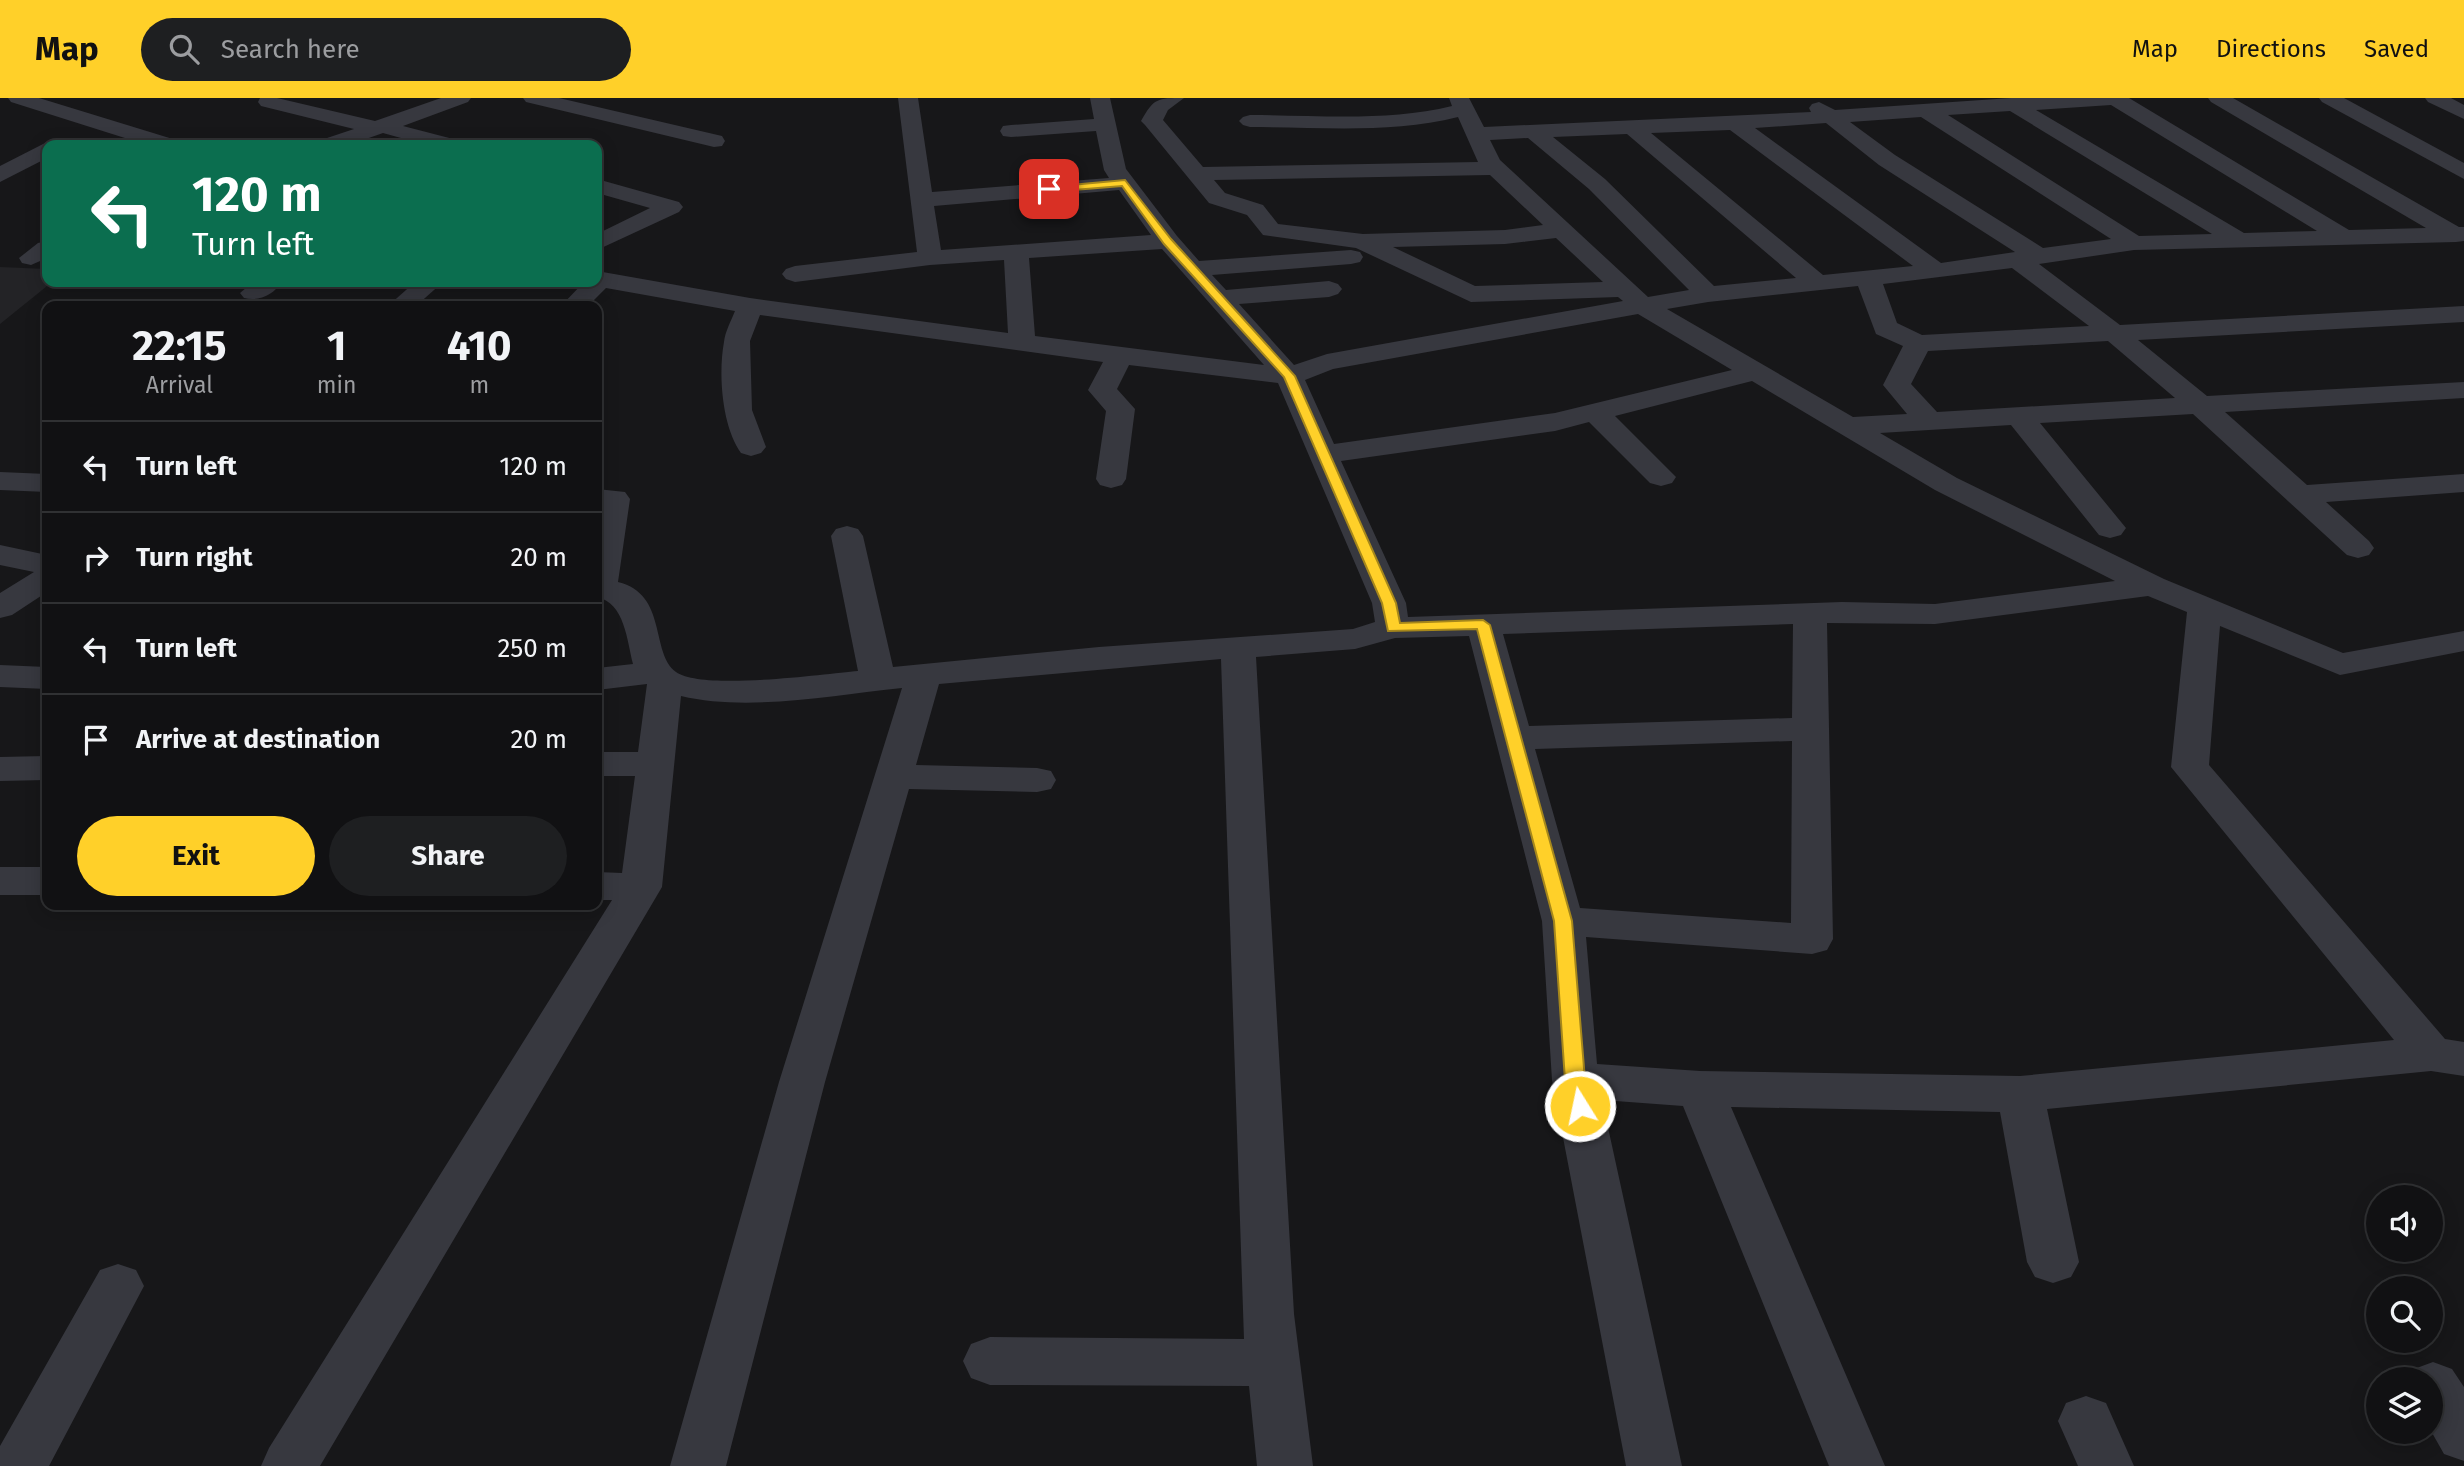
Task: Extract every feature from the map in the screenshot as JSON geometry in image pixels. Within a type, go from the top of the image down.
[{"type":"street","points":[[18,98],[152,140]]},
{"type":"street","points":[[343,140],[461,98]]},
{"type":"street","points":[[533,98],[714,141]]},
{"type":"street","points":[[908,98],[930,258]]},
{"type":"street","points":[[1100,98],[1115,170],[1168,242],[1289,376],[1389,603],[1393,628]]},
{"type":"street","points":[[1174,98],[1159,106],[1152,121],[1217,198],[1255,211],[1271,230],[1362,241],[1505,237],[1561,230]]},
{"type":"street","points":[[1807,98],[1887,160],[2028,258],[2202,407],[2358,548]]},
{"type":"street","points":[[1477,134],[1735,123],[1925,105],[2117,98],[2344,237]]},
{"type":"street","points":[[2218,98],[2461,236]]},
{"type":"street","points":[[2329,98],[2464,172]]},
{"type":"street","points":[[2435,98],[2464,113]]},
{"type":"street","points":[[268,102],[430,140]]},
{"type":"street","points":[[1673,102],[1686,124]]},
{"type":"street","points":[[2018,102],[2241,241]]},
{"type":"street","points":[[1250,121],[1402,120],[1442,116],[1462,103],[1490,163],[1633,297],[1946,484],[2152,586],[2340,664],[2464,641]]},
{"type":"street","points":[[1925,105],[2134,243]]},
{"type":"street","points":[[1576,108],[1587,128]]},
{"type":"street","points":[[64,140],[96,123]]},
{"type":"street","points":[[1735,123],[1936,271]]},
{"type":"street","points":[[1011,131],[1106,124]]},
{"type":"street","points":[[1630,126],[1816,282]]},
{"type":"street","points":[[1532,131],[1597,184],[1709,294]]},
{"type":"street","points":[[0,174],[42,152]]},
{"type":"street","points":[[1197,174],[1496,168]]},
{"type":"street","points":[[922,200],[1125,183]]},
{"type":"street","points":[[602,187],[671,207],[602,241]]},
{"type":"street","points":[[1362,241],[1471,294],[1633,297],[1709,294],[1936,271],[2134,243],[2461,236]]},
{"type":"street","points":[[795,274],[930,258],[1168,242]]},
{"type":"street","points":[[1016,252],[1022,343]]},
{"type":"street","points":[[1193,269],[1389,254]]},
{"type":"street","points":[[1868,277],[1885,328],[1918,343],[2464,314]]},
{"type":"street","points":[[602,281],[750,306],[1289,376],[1327,362],[1493,332],[1633,297]]},
{"type":"street","points":[[407,301],[424,287]]},
{"type":"street","points":[[579,301],[592,287]]},
{"type":"street","points":[[1219,298],[1329,289]]},
{"type":"street","points":[[1480,294],[1493,332]]},
{"type":"street","points":[[750,306],[737,341],[737,373],[738,410],[751,447]]},
{"type":"street","points":[[1918,343],[1897,385],[1929,421]]},
{"type":"street","points":[[1111,479],[1121,410],[1102,390],[1120,356]]},
{"type":"street","points":[[1325,454],[1555,422],[1756,372]]},
{"type":"street","points":[[1847,426],[2464,390]]},
{"type":"street","points":[[1595,412],[1661,477]]},
{"type":"street","points":[[2020,416],[2110,528]]},
{"type":"street","points":[[0,481],[42,483]]},
{"type":"street","points":[[2299,495],[2464,483]]},
{"type":"street","points":[[602,498],[614,499],[602,565]]},
{"type":"street","points":[[847,536],[878,679]]},
{"type":"street","points":[[0,555],[42,564]]},
{"type":"street","points":[[0,608],[42,581]]},
{"type":"street","points":[[602,679],[660,676],[702,690],[770,690],[1355,639],[1393,628],[1810,613],[1935,614],[2152,586]]},
{"type":"street","points":[[289,1466],[619,887],[656,764],[660,676],[651,667],[638,615],[618,592],[602,588]]},
{"type":"street","points":[[2204,607],[2190,767],[2447,1057]]},
{"type":"street","points":[[1563,921],[1812,939],[1810,613]]},
{"type":"street","points":[[1483,625],[1563,921],[1575,1080],[1654,1466]]},
{"type":"street","points":[[1238,648],[1268,1314],[1284,1466]]},
{"type":"street","points":[[698,1466],[802,1082],[924,675]]},
{"type":"street","points":[[0,676],[42,678]]},
{"type":"street","points":[[1513,738],[1811,730]]},
{"type":"street","points":[[602,764],[656,764]]},
{"type":"street","points":[[0,769],[42,768]]},
{"type":"street","points":[[893,777],[1037,780]]},
{"type":"street","points":[[0,881],[42,881]]},
{"type":"street","points":[[1575,1080],[1700,1089],[2020,1094],[2447,1057]]},
{"type":"street","points":[[1700,1089],[1857,1466]]},
{"type":"street","points":[[2020,1094],[2053,1262]]},
{"type":"street","points":[[19,1466],[118,1286]]},
{"type":"street","points":[[990,1361],[1274,1363]]},
{"type":"street","points":[[2443,1402],[2464,1436]]},
{"type":"shaded area","points":[[0,267],[42,269],[42,287],[46,287],[0,324]]},
{"type":"route","points":[[1049,189],[1125,183],[1168,242],[1289,376],[1389,603],[1393,628],[1483,625],[1563,921],[1575,1080],[1580,1106]]}]
